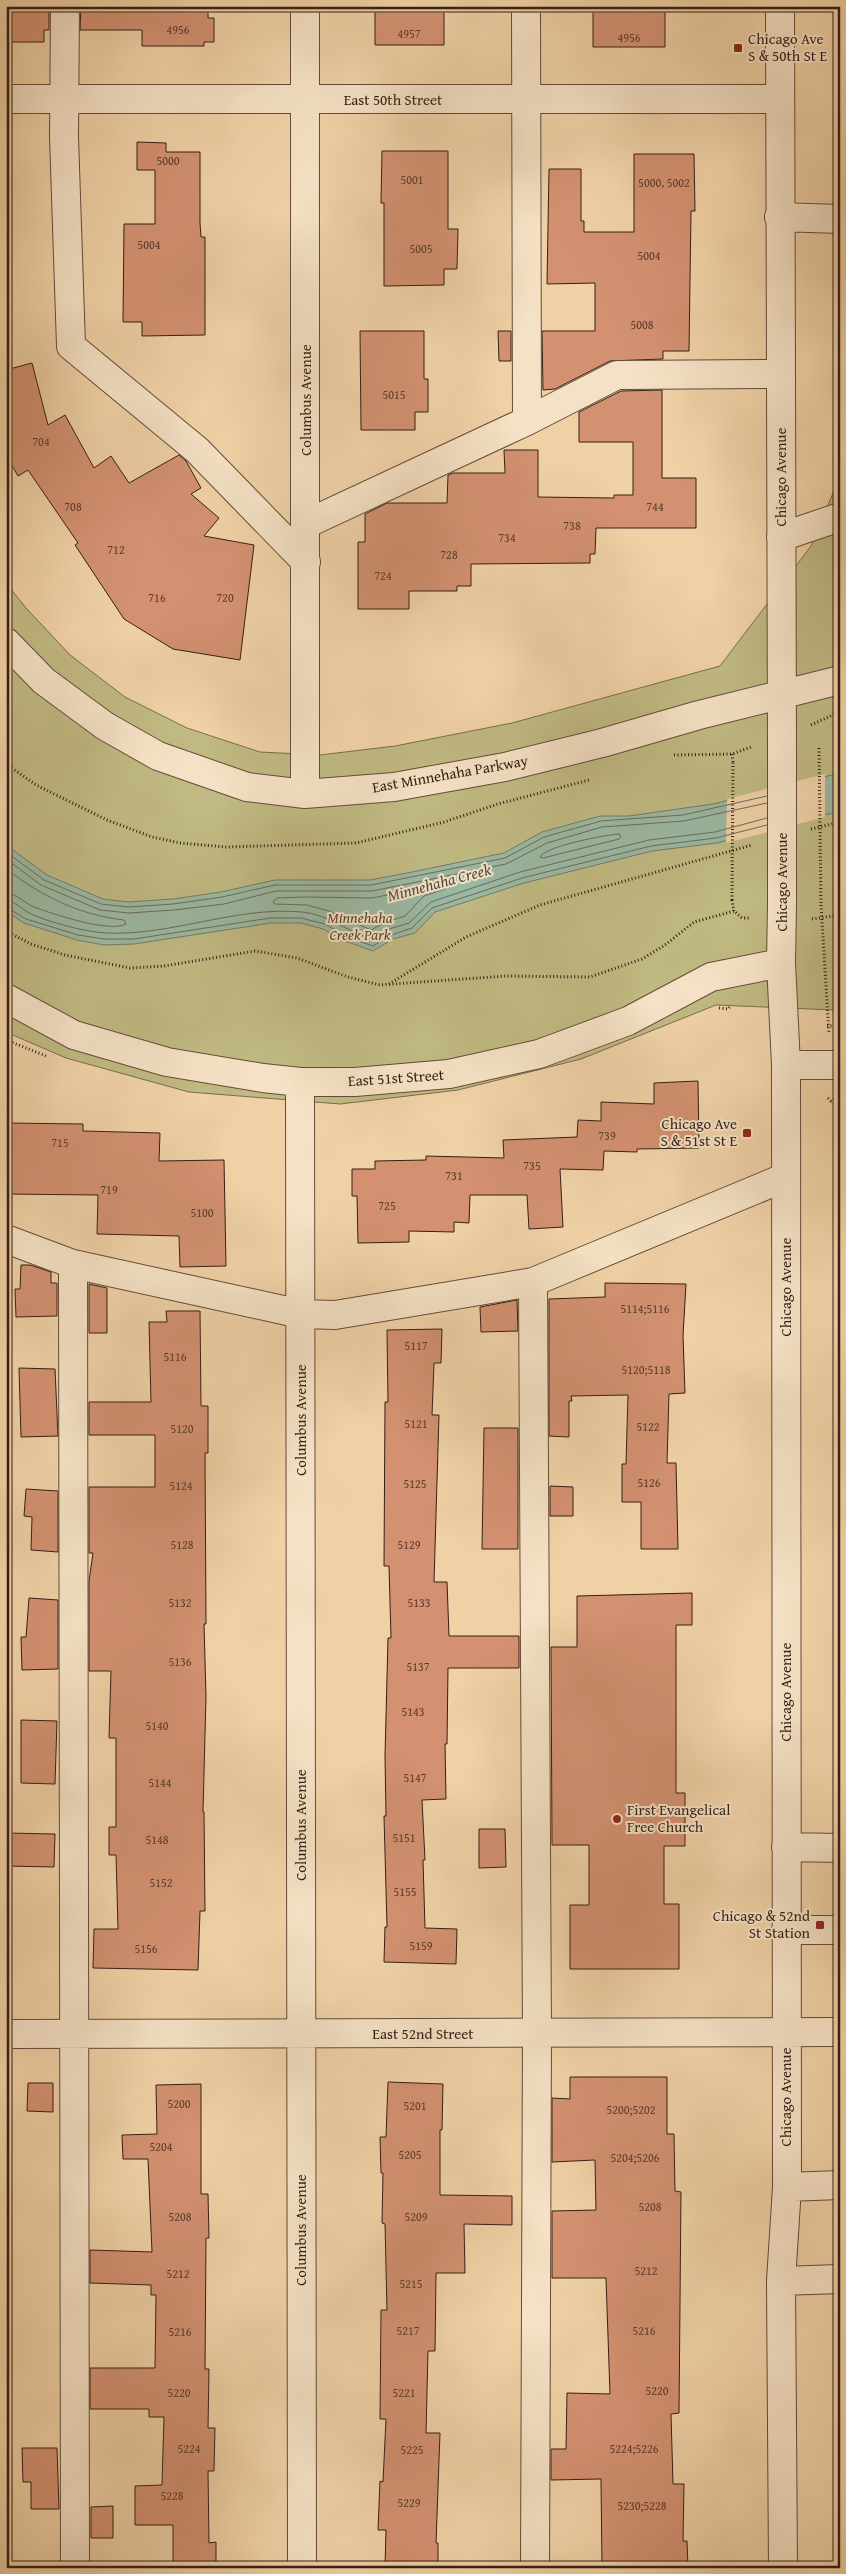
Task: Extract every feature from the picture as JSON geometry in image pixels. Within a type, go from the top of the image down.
[{"type":"street","points":[[65,6],[64,99],[71,346],[197,450],[306,562]]},
{"type":"street","name":"Columbus Avenue","points":[[305,6],[305,794]]},
{"type":"street","points":[[526,6],[527,421]]},
{"type":"street","name":"Chicago Avenue","points":[[780,6],[781,962],[786,1065],[787,2187],[781,2281],[783,2568]]},
{"type":"street","name":"East 50th Street","points":[[6,99],[779,99]]},
{"type":"street","points":[[779,217],[840,219]]},
{"type":"street","points":[[306,524],[527,421],[617,375],[780,374]]},
{"type":"street","points":[[780,537],[840,518]]},
{"type":"street","name":"East Minnehaha Parkway","points":[[6,642],[44,681],[105,726],[158,756],[247,787],[305,794],[394,787],[505,767],[602,743],[699,715],[840,680]]},
{"type":"street","name":"East 51st Street","points":[[6,998],[74,1035],[168,1062],[262,1078],[300,1082],[355,1082],[449,1074],[539,1054],[628,1022],[712,977],[781,962]]},
{"type":"street","points":[[786,1065],[840,1065]]},
{"type":"street","name":"Columbus Avenue","points":[[300,1082],[302,2568]]},
{"type":"street","points":[[6,1239],[73,1264],[301,1314],[335,1314],[533,1282],[786,1177]]},
{"type":"street","points":[[73,1264],[75,2568]]},
{"type":"street","points":[[533,1282],[537,2033],[535,2568]]},
{"type":"street","points":[[786,1847],[840,1848]]},
{"type":"street","points":[[786,1930],[840,1930]]},
{"type":"street","name":"East 52nd Street","points":[[6,2034],[840,2032]]},
{"type":"street","points":[[787,2187],[840,2185]]},
{"type":"street","points":[[781,2281],[840,2280]]},
{"type":"path","points":[[822,722],[840,711]]},
{"type":"path","points":[[819,748],[821,905],[829,1035]]},
{"type":"path","points":[[732,754],[732,900],[734,911],[742,918]]},
{"type":"path","points":[[804,830],[840,822]]},
{"type":"path","points":[[388,985],[466,937],[540,905],[758,843]]},
{"type":"path","points":[[6,931],[31,944],[65,955],[130,968],[164,966],[255,951],[297,958],[348,977],[380,985],[388,985],[506,976],[590,977],[642,959],[666,945],[694,922],[734,911]]},
{"type":"path","points":[[818,919],[840,915]]},
{"type":"path","points":[[833,916],[840,921]]},
{"type":"path","points":[[827,1026],[840,1026]]},
{"type":"path","points":[[828,1098],[831,1101],[840,1097]]},
{"type":"green space","name":"Minnehaha Creek Park","points":[[840,491],[840,1092],[837,1092],[835,1010],[716,1005],[581,1059],[458,1090],[340,1104],[189,1092],[66,1058],[6,1032],[6,583],[26,608],[70,655],[125,697],[187,728],[260,752],[320,755],[395,746],[512,723],[720,666],[811,546],[833,493]]},
{"type":"water","name":"Minnehaha Creek","points":[[840,773],[840,811],[717,843],[652,851],[524,883],[435,912],[415,933],[393,939],[373,951],[345,941],[323,929],[301,923],[271,923],[134,944],[104,945],[77,940],[24,923],[6,911],[6,845],[47,875],[103,899],[128,902],[173,899],[221,892],[275,880],[370,880],[504,853],[542,832],[600,816],[629,816],[713,804]]},
{"type":"pier","points":[[825,774],[825,817],[726,843],[727,799]]},
{"type":"building","points":[[6,6],[49,6],[49,30],[44,30],[44,42],[6,42]]},
{"type":"building","points":[[81,6],[203,6],[208,8],[208,18],[214,18],[214,42],[204,42],[204,46],[142,46],[142,30],[80,30]]},
{"type":"building","points":[[375,6],[444,6],[444,45],[375,45]]},
{"type":"building","points":[[593,6],[665,6],[665,47],[593,47]]},
{"type":"building","points":[[137,142],[166,143],[166,152],[200,152],[200,223],[201,237],[205,237],[205,335],[142,336],[142,322],[123,322],[124,224],[155,224],[155,170],[137,170]]},
{"type":"building","points":[[382,151],[448,151],[448,229],[458,229],[457,269],[444,269],[444,285],[384,286],[384,203],[381,203]]},
{"type":"building","points":[[634,154],[694,154],[695,211],[691,211],[689,351],[663,351],[663,359],[610,361],[555,389],[543,390],[542,331],[595,331],[595,283],[547,284],[549,169],[581,169],[581,221],[584,221],[584,232],[634,232]]},
{"type":"building","points":[[360,331],[424,331],[424,379],[428,379],[428,412],[415,412],[415,430],[361,430]]},
{"type":"building","points":[[498,331],[511,331],[511,361],[499,361]]},
{"type":"building","points":[[32,363],[48,425],[65,415],[94,468],[111,456],[129,483],[179,455],[186,461],[201,488],[191,494],[219,518],[204,536],[254,545],[240,660],[173,649],[124,619],[75,545],[78,543],[28,470],[18,476],[6,455],[6,370]]},
{"type":"building","points":[[662,390],[662,478],[696,478],[696,528],[596,528],[595,554],[590,554],[590,563],[471,564],[471,586],[457,586],[457,591],[409,591],[409,609],[358,609],[358,542],[365,542],[365,514],[387,503],[447,503],[448,475],[453,473],[505,473],[504,450],[538,450],[538,497],[614,498],[614,495],[633,495],[633,442],[579,442],[579,412],[621,391]]},
{"type":"building","points":[[698,1081],[699,1148],[637,1149],[637,1152],[604,1151],[603,1170],[560,1169],[563,1227],[529,1229],[527,1195],[470,1195],[469,1223],[454,1222],[454,1232],[409,1231],[409,1242],[358,1243],[357,1196],[352,1196],[352,1169],[375,1169],[375,1161],[426,1160],[426,1156],[504,1158],[503,1140],[577,1137],[578,1120],[601,1121],[601,1102],[654,1104],[654,1083]]},
{"type":"building","points":[[6,1123],[83,1124],[83,1131],[160,1133],[159,1161],[224,1160],[226,1266],[180,1267],[179,1236],[97,1234],[98,1195],[6,1194]]},
{"type":"building","points":[[21,1265],[30,1265],[51,1272],[51,1283],[57,1283],[57,1316],[16,1317],[15,1289],[20,1289]]},
{"type":"building","points":[[605,1283],[686,1284],[683,1336],[685,1393],[669,1394],[667,1463],[676,1463],[678,1549],[641,1549],[641,1502],[622,1502],[622,1464],[626,1464],[628,1395],[571,1396],[572,1401],[569,1401],[569,1437],[549,1436],[549,1299],[605,1297]]},
{"type":"building","points":[[89,1284],[107,1288],[107,1333],[89,1333]]},
{"type":"building","points":[[517,1300],[518,1331],[481,1332],[480,1307]]},
{"type":"building","points":[[166,1311],[200,1311],[201,1406],[208,1406],[208,1453],[205,1453],[206,1624],[204,1624],[206,1697],[203,1812],[205,1911],[200,1911],[198,1970],[93,1968],[94,1929],[118,1929],[116,1855],[109,1855],[109,1827],[116,1827],[116,1738],[109,1738],[111,1671],[89,1671],[89,1581],[93,1553],[89,1553],[89,1487],[155,1487],[155,1435],[89,1435],[89,1402],[151,1402],[149,1322],[167,1322]]},
{"type":"building","points":[[442,1329],[441,1363],[434,1363],[432,1415],[439,1415],[434,1582],[447,1582],[449,1636],[519,1636],[519,1668],[448,1668],[447,1744],[445,1744],[446,1799],[422,1800],[425,1860],[423,1860],[425,1928],[457,1929],[456,1964],[384,1962],[385,1927],[387,1927],[384,1816],[386,1816],[385,1756],[388,1638],[391,1638],[389,1566],[384,1566],[385,1402],[388,1402],[387,1330]]},
{"type":"building","points":[[19,1368],[55,1369],[58,1436],[21,1437]]},
{"type":"building","points":[[484,1428],[518,1428],[518,1549],[482,1549]]},
{"type":"building","points":[[550,1486],[573,1487],[573,1516],[550,1516]]},
{"type":"building","points":[[26,1489],[58,1491],[58,1552],[31,1550],[32,1517],[24,1516]]},
{"type":"building","name":"First Evangelical Free Church","points":[[692,1593],[692,1625],[676,1625],[676,1793],[685,1793],[685,1846],[664,1846],[664,1904],[679,1904],[679,1969],[570,1969],[570,1905],[589,1905],[589,1845],[552,1845],[551,1647],[577,1647],[577,1596]]},
{"type":"building","points":[[29,1598],[58,1600],[58,1669],[22,1670],[21,1637],[26,1637]]},
{"type":"building","points":[[21,1720],[57,1721],[55,1784],[21,1783]]},
{"type":"building","points":[[479,1829],[505,1829],[506,1867],[479,1868]]},
{"type":"building","points":[[6,1833],[55,1834],[54,1867],[6,1866]]},
{"type":"building","points":[[570,2077],[667,2077],[667,2134],[674,2134],[675,2191],[681,2192],[679,2413],[671,2414],[673,2484],[684,2484],[683,2541],[687,2541],[688,2568],[602,2568],[601,2479],[551,2480],[551,2449],[566,2449],[567,2393],[610,2394],[606,2278],[552,2278],[552,2211],[596,2210],[595,2160],[552,2162],[552,2098],[570,2099]]},
{"type":"building","points":[[388,2082],[443,2084],[442,2130],[440,2130],[440,2195],[512,2196],[512,2225],[464,2224],[465,2273],[436,2273],[435,2351],[428,2351],[426,2433],[440,2433],[436,2543],[438,2543],[438,2568],[385,2568],[386,2530],[378,2530],[380,2481],[383,2482],[386,2419],[380,2419],[381,2310],[387,2310],[385,2224],[382,2223],[383,2173],[381,2173],[380,2137],[386,2137]]},
{"type":"building","points":[[28,2083],[53,2083],[53,2112],[27,2111]]},
{"type":"building","points":[[201,2084],[201,2194],[208,2194],[209,2238],[206,2238],[205,2369],[209,2369],[208,2428],[215,2428],[214,2471],[208,2471],[209,2543],[216,2542],[216,2568],[173,2568],[173,2525],[135,2525],[135,2486],[162,2485],[164,2417],[149,2417],[149,2409],[90,2409],[90,2368],[155,2368],[156,2295],[151,2295],[151,2285],[90,2283],[90,2250],[152,2252],[148,2159],[123,2159],[122,2135],[157,2134],[156,2085]]},
{"type":"building","points":[[22,2448],[57,2448],[59,2509],[31,2509],[31,2482],[23,2482]]},
{"type":"building","points":[[113,2506],[113,2538],[91,2538],[91,2507]]},
{"type":"place","name":"Chicago Ave S & 50th St E","points":[[738,48]]},
{"type":"place","name":"Chicago Ave S & 51st St E","points":[[747,1133]]},
{"type":"place","name":"First Evangelical Free Church","points":[[617,1819]]},
{"type":"place","name":"Chicago & 52nd St Station","points":[[820,1925]]}]
